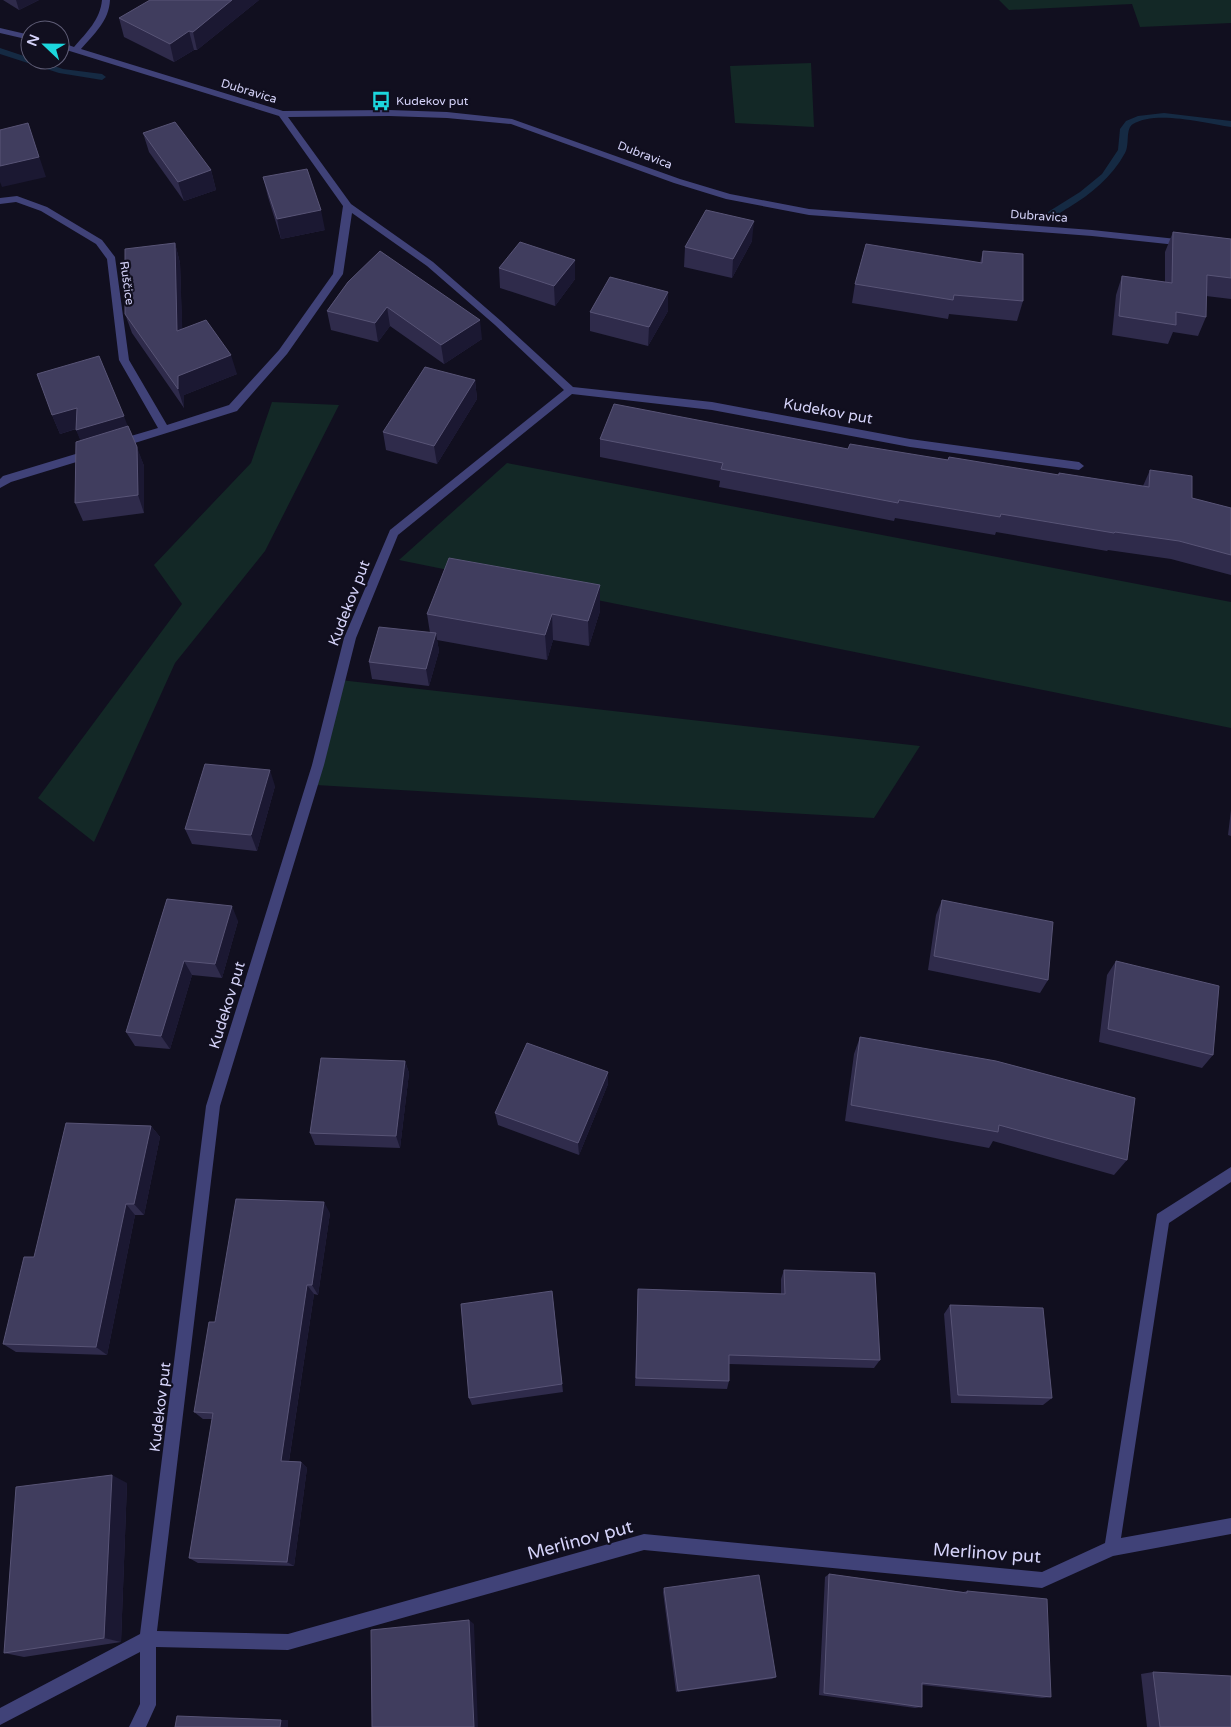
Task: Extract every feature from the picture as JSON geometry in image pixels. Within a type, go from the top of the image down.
[{"type":"street","points":[[76,49],[103,16],[106,10],[106,0]]},
{"type":"street","points":[[0,30],[20,35]]},
{"type":"street","name":"Dubravica","points":[[70,48],[282,114],[447,115],[512,122],[546,132],[677,181],[730,197],[777,207],[810,212],[1092,233],[1191,244]]},
{"type":"street","points":[[282,114],[348,206],[430,264],[498,322],[570,390]]},
{"type":"street","name":"Ruščice","points":[[0,201],[16,199],[44,209],[99,242],[112,259],[124,360],[165,430]]},
{"type":"street","points":[[0,484],[7,479],[233,408],[283,352],[338,274],[348,206]]},
{"type":"street","name":"Kudekov put","points":[[137,1727],[148,1705],[148,1639],[213,1106],[318,764],[350,638],[394,533],[570,390],[712,406],[910,443],[1079,466]]},
{"type":"street","points":[[1112,1548],[1162,1219],[1231,1174]]},
{"type":"street","name":"Merlinov put","points":[[148,1639],[288,1642],[644,1542],[1042,1580],[1112,1548],[1231,1526]]},
{"type":"street","points":[[0,1717],[148,1639]]},
{"type":"green space","points":[[999,0],[1231,0],[1231,23],[1140,27],[1132,4],[1009,10]]},
{"type":"green space","points":[[811,63],[814,127],[735,123],[730,66]]},
{"type":"green space","points":[[272,402],[339,405],[265,551],[175,663],[94,842],[38,798],[182,604],[154,565],[251,463]]},
{"type":"green space","points":[[507,463],[1231,602],[1231,728],[399,560]]},
{"type":"green space","points":[[340,680],[920,746],[874,818],[316,785]]},
{"type":"building","points":[[150,0],[232,0],[193,32],[189,31],[170,44],[119,18]]},
{"type":"building","points":[[175,122],[211,170],[178,182],[143,133]]},
{"type":"building","points":[[28,123],[39,157],[0,166],[0,130]]},
{"type":"building","points":[[307,169],[321,210],[277,219],[263,177]]},
{"type":"building","points":[[706,210],[754,221],[733,259],[685,247]]},
{"type":"building","points":[[1173,232],[1231,239],[1231,278],[1207,275],[1206,317],[1176,312],[1176,325],[1119,316],[1122,276],[1172,283]]},
{"type":"building","points":[[520,242],[575,260],[554,286],[499,268]]},
{"type":"building","points":[[175,243],[177,331],[206,320],[231,355],[178,376],[178,389],[125,314],[125,249]]},
{"type":"building","points":[[866,244],[982,263],[983,251],[1023,254],[1023,301],[954,295],[953,300],[855,284]]},
{"type":"building","points":[[380,251],[480,320],[441,345],[387,307],[375,323],[327,311],[348,282]]},
{"type":"building","points":[[610,277],[668,292],[649,327],[590,312]]},
{"type":"building","points":[[99,356],[124,416],[76,430],[77,408],[52,415],[37,374]]},
{"type":"building","points":[[425,367],[475,380],[434,446],[383,432]]},
{"type":"building","points":[[614,404],[848,449],[850,444],[948,460],[949,457],[1149,487],[1150,470],[1192,476],[1192,498],[1231,508],[1231,555],[1179,541],[1114,533],[1001,514],[1000,517],[899,500],[898,503],[721,469],[723,463],[600,439]]},
{"type":"building","points":[[128,426],[137,447],[138,495],[75,503],[76,442]]},
{"type":"building","points":[[449,558],[600,585],[588,621],[552,614],[545,635],[427,614]]},
{"type":"building","points":[[379,627],[436,633],[426,669],[369,662]]},
{"type":"building","points":[[205,764],[270,770],[251,835],[185,829]]},
{"type":"building","points":[[167,899],[232,906],[215,964],[184,961],[161,1036],[126,1032]]},
{"type":"building","points":[[942,900],[1053,922],[1048,980],[934,956]]},
{"type":"building","points":[[1116,961],[1219,986],[1213,1055],[1108,1029]]},
{"type":"building","points":[[860,1037],[996,1061],[1135,1098],[1127,1160],[999,1125],[998,1132],[851,1105]]},
{"type":"building","points":[[527,1043],[608,1072],[578,1143],[495,1113]]},
{"type":"building","points":[[321,1058],[405,1061],[396,1136],[310,1133]]},
{"type":"building","points":[[66,1123],[151,1126],[134,1204],[126,1204],[96,1347],[3,1344],[24,1257],[34,1257]]},
{"type":"building","points":[[236,1199],[324,1202],[312,1285],[307,1285],[281,1461],[301,1462],[287,1562],[189,1558],[213,1413],[194,1412],[209,1322],[215,1322]]},
{"type":"building","points":[[784,1270],[875,1273],[880,1360],[729,1355],[729,1381],[636,1378],[638,1289],[785,1294]]},
{"type":"building","points":[[552,1291],[562,1384],[469,1398],[461,1304]]},
{"type":"building","points":[[950,1305],[1043,1308],[1052,1398],[958,1395]]},
{"type":"building","points":[[112,1475],[104,1638],[4,1653],[16,1487]]},
{"type":"building","points":[[829,1574],[967,1593],[967,1591],[1047,1599],[1051,1697],[922,1683],[922,1707],[824,1693]]},
{"type":"building","points":[[759,1575],[776,1677],[678,1691],[664,1588]]},
{"type":"building","points":[[469,1620],[474,1727],[372,1727],[371,1630]]},
{"type":"building","points":[[1153,1672],[1231,1676],[1231,1727],[1160,1727]]},
{"type":"building","points":[[177,1716],[281,1720],[280,1727],[175,1727]]},
{"type":"waterway","name":"Dubravica","points":[[0,51],[62,71],[102,77]]},
{"type":"waterway","name":"Dubravica","points":[[1051,214],[1083,194],[1105,175],[1122,150],[1124,132],[1129,123],[1150,116],[1164,116],[1231,124]]},
{"type":"place","name":"Kudekov put","points":[[381,101]]}]
